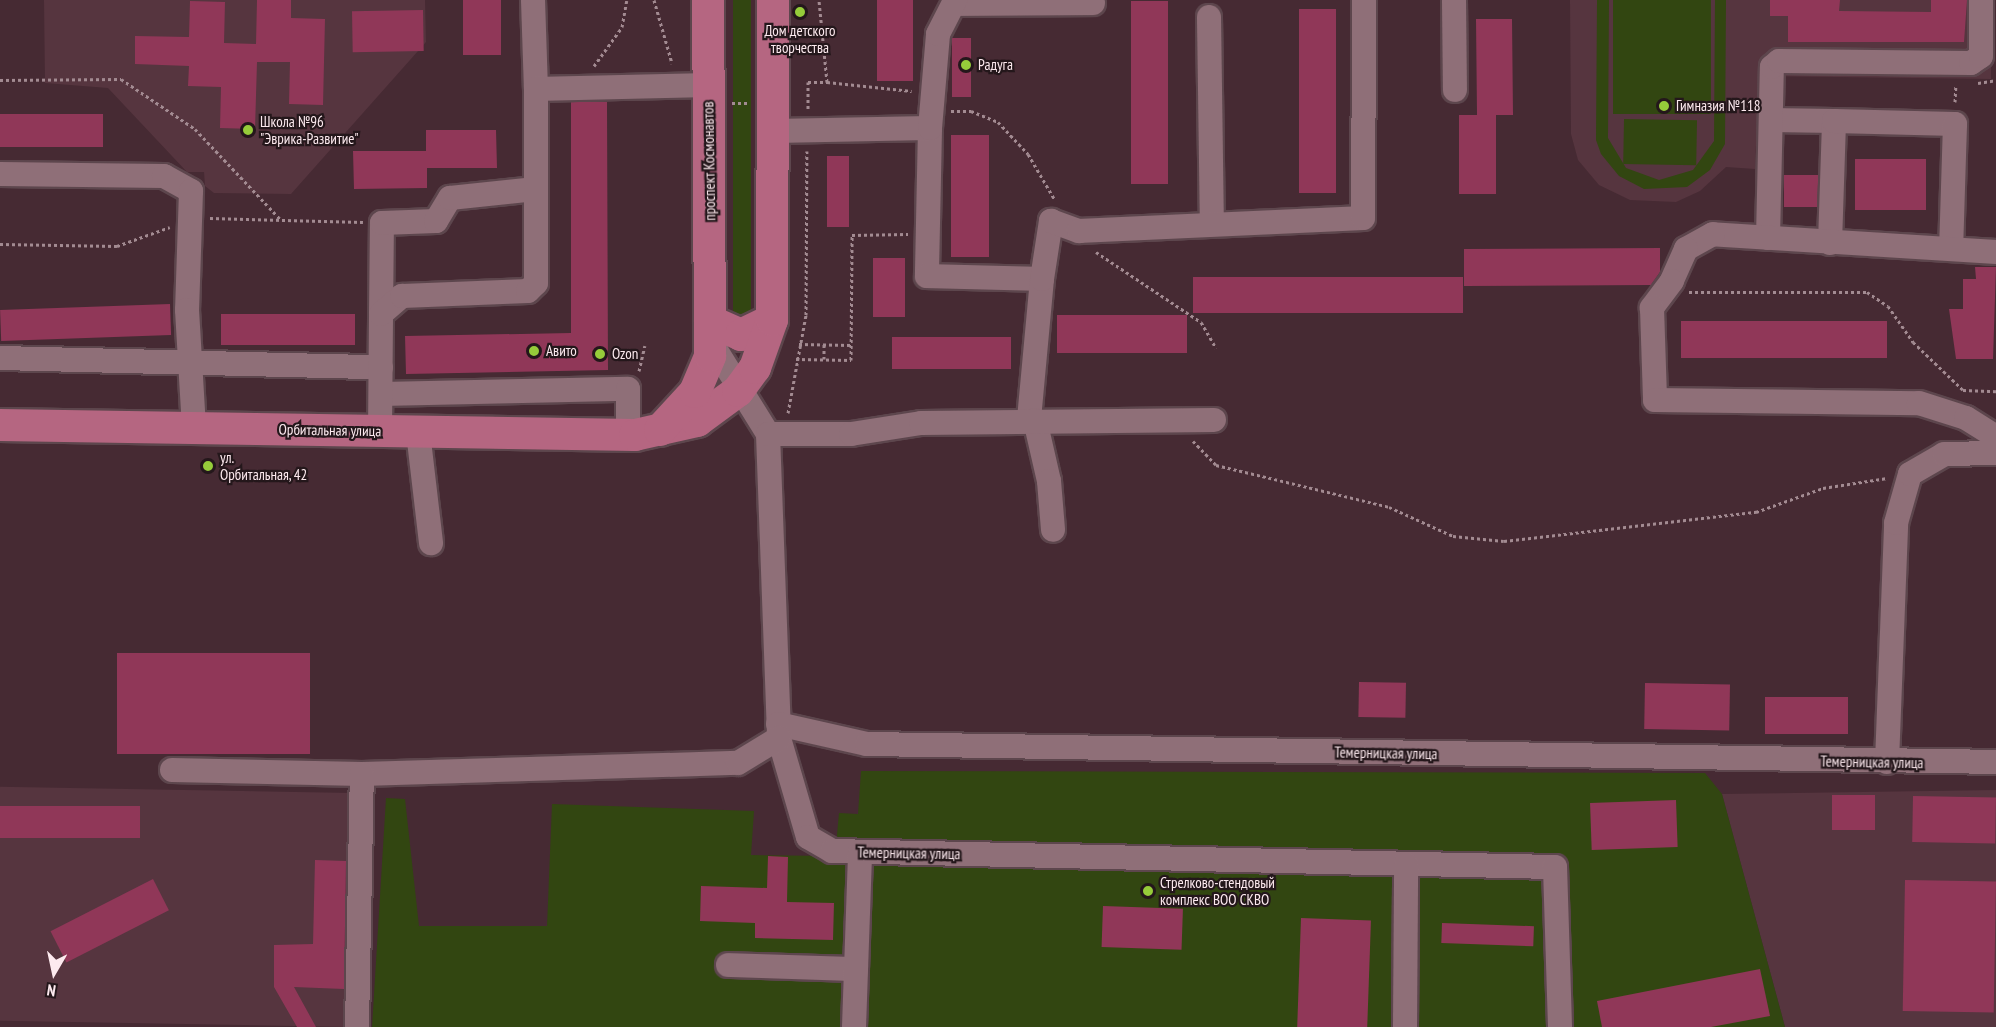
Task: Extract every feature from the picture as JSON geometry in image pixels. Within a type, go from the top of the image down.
[{"type":"main road","name":"проспект Космонавтов","points":[[660,430],[695,392],[710,332],[708,0]]},
{"type":"main road","points":[[660,430],[697,421],[738,391],[755,368],[772,320],[773,0]]},
{"type":"main road","points":[[710,332],[741,335],[772,320]]},
{"type":"main road","name":"Орбитальная улица","points":[[0,424],[628,435],[660,430]]},
{"type":"street","points":[[381,314],[402,296],[528,291],[536,283],[536,89],[533,0]]},
{"type":"street","points":[[1053,530],[1049,481],[1032,420],[1042,279],[1050,221],[1079,231],[1363,218],[1364,0]]},
{"type":"street","points":[[1454,0],[1455,90]]},
{"type":"street","points":[[1768,238],[1772,67],[1779,61],[1971,63],[1981,56],[1982,0]]},
{"type":"street","points":[[1042,279],[927,276],[930,128],[938,34],[955,2],[1093,3]]},
{"type":"street","points":[[1209,17],[1212,224]]},
{"type":"street","points":[[536,89],[708,85]]},
{"type":"street","points":[[1771,120],[1955,124],[1951,249]]},
{"type":"street","points":[[1830,243],[1834,121]]},
{"type":"street","points":[[773,131],[930,128]]},
{"type":"street","points":[[0,174],[164,176],[191,191],[192,217],[187,310],[194,363],[195,427]]},
{"type":"street","points":[[381,432],[382,223],[436,221],[450,198],[536,189]]},
{"type":"street","points":[[1996,252],[1713,234],[1686,249],[1672,281],[1652,308],[1655,400],[1918,403],[1966,418],[1996,437]]},
{"type":"street","points":[[172,770],[363,774],[738,763],[778,731],[768,434],[738,391],[710,332]]},
{"type":"street","points":[[0,358],[381,367]]},
{"type":"street","points":[[381,394],[628,389],[628,435]]},
{"type":"street","points":[[768,434],[851,434],[921,423],[1032,420],[1214,420]]},
{"type":"street","points":[[418,432],[431,543]]},
{"type":"street","points":[[1887,762],[1896,523],[1910,474],[1944,454],[1996,453]]},
{"type":"street","name":"Темерницкая улица","points":[[1560,1027],[1555,867],[832,851],[808,837],[778,731],[867,744],[1996,762]]},
{"type":"street","points":[[357,1027],[363,774]]},
{"type":"street","points":[[854,1027],[860,852]]},
{"type":"street","points":[[1406,864],[1406,1027]]},
{"type":"street","points":[[728,965],[856,969]]},
{"type":"path","points":[[578,88],[622,27],[627,0]]},
{"type":"path","points":[[654,0],[672,63]]},
{"type":"path","points":[[0,80],[121,79],[195,129],[281,220]]},
{"type":"path","points":[[1974,83],[1996,80]]},
{"type":"path","points":[[827,82],[933,92]]},
{"type":"path","points":[[1955,124],[1956,83],[1965,83]]},
{"type":"path","points":[[0,244],[117,246],[140,242],[192,217],[382,223]]},
{"type":"path","points":[[796,358],[851,360],[852,235],[927,234]]},
{"type":"path","points":[[1652,308],[1687,292],[1867,292],[1888,306],[1913,342],[1963,390],[1996,391]]},
{"type":"path","points":[[799,344],[851,345]]},
{"type":"path","points":[[824,344],[824,359]]},
{"type":"path","points":[[628,389],[639,375],[645,346]]},
{"type":"path","points":[[1174,420],[1216,465],[1389,507],[1453,536],[1504,542],[1756,512],[1823,488],[1910,474]]},
{"type":"shaded area","name":"Школа №96 \"Эврика-Развитие\"","points":[[44,0],[425,0],[426,42],[291,194],[214,193],[205,186],[204,172],[187,172],[108,88],[45,83]]},
{"type":"shaded area","name":"Гимназия №118","points":[[1570,0],[1991,0],[1991,79],[1759,76],[1755,169],[1726,167],[1700,191],[1676,202],[1630,200],[1599,185],[1578,160],[1571,134]]},
{"type":"shaded area","points":[[0,787],[353,793],[349,1027],[0,1021]]},
{"type":"shaded area","points":[[1996,790],[1996,1027],[1785,1027],[1722,794]]},
{"type":"green space","points":[[733,0],[751,0],[751,317],[733,317]]},
{"type":"green space","points":[[1597,0],[1609,0],[1608,138],[1626,168],[1659,180],[1693,170],[1714,141],[1715,0],[1726,0],[1725,144],[1710,170],[1687,187],[1644,189],[1619,176],[1601,154],[1596,140]]},
{"type":"green space","points":[[1613,0],[1711,0],[1711,114],[1613,114]]},
{"type":"green space","points":[[1624,119],[1697,120],[1696,165],[1623,164]]},
{"type":"green space","name":"Стрелково-стендовый комплекс ВОО СКВО","points":[[861,771],[1705,773],[1722,794],[1785,1027],[372,1027],[386,798],[405,799],[419,926],[547,926],[552,804],[754,811],[751,855],[835,856],[839,813],[858,814]]},
{"type":"building","points":[[257,0],[291,0],[291,18],[325,19],[323,105],[289,104],[290,62],[257,62],[255,129],[220,128],[221,87],[188,86],[189,66],[135,64],[135,36],[189,37],[190,1],[225,2],[224,43],[256,44]]},
{"type":"building","points":[[463,0],[501,0],[501,55],[463,55]]},
{"type":"building","points":[[877,0],[913,0],[913,81],[877,81]]},
{"type":"building","points":[[1770,0],[1840,0],[1839,11],[1931,12],[1931,0],[1967,0],[1964,42],[1788,42],[1788,16],[1770,16]]},
{"type":"building","points":[[1131,1],[1168,1],[1168,184],[1131,184]]},
{"type":"building","points":[[1299,9],[1336,9],[1336,193],[1299,193]]},
{"type":"building","points":[[423,10],[424,51],[353,52],[352,11]]},
{"type":"building","points":[[1476,19],[1512,19],[1513,115],[1496,115],[1496,194],[1459,194],[1459,115],[1477,115]]},
{"type":"building","points":[[952,38],[971,38],[971,97],[952,97]]},
{"type":"building","points":[[571,102],[607,102],[608,370],[406,374],[405,336],[571,333]]},
{"type":"building","points":[[0,114],[103,114],[103,147],[0,147]]},
{"type":"building","points":[[426,130],[496,130],[497,168],[427,168],[427,188],[354,189],[353,151],[426,151]]},
{"type":"building","points":[[951,135],[989,135],[989,257],[951,257]]},
{"type":"building","points":[[827,156],[849,156],[849,227],[827,227]]},
{"type":"building","points":[[1855,159],[1926,159],[1926,210],[1855,210]]},
{"type":"building","points":[[1784,175],[1818,175],[1818,207],[1784,207]]},
{"type":"building","points":[[1660,248],[1660,272],[1651,285],[1464,286],[1464,249]]},
{"type":"building","points":[[873,258],[905,258],[905,317],[873,317]]},
{"type":"building","points":[[1975,267],[1996,267],[1993,359],[1956,359],[1949,309],[1963,309],[1963,279],[1976,279]]},
{"type":"building","points":[[1193,277],[1463,277],[1463,313],[1193,313]]},
{"type":"building","points":[[170,304],[171,335],[1,341],[0,310]]},
{"type":"building","points":[[221,314],[355,314],[355,345],[221,345]]},
{"type":"building","points":[[1057,315],[1187,315],[1187,353],[1057,353]]},
{"type":"building","points":[[1681,321],[1887,321],[1887,358],[1681,358]]},
{"type":"building","points":[[892,337],[1011,337],[1011,369],[892,369]]},
{"type":"building","points":[[117,653],[310,653],[310,754],[117,754]]},
{"type":"building","points":[[1359,682],[1406,683],[1405,718],[1358,717]]},
{"type":"building","points":[[1645,683],[1730,684],[1729,730],[1644,729]]},
{"type":"building","points":[[1765,697],[1848,697],[1848,734],[1765,734]]},
{"type":"building","points":[[1832,795],[1875,795],[1875,830],[1832,830]]},
{"type":"building","points":[[1913,796],[1996,797],[1995,843],[1912,842]]},
{"type":"building","points":[[1676,800],[1678,847],[1592,850],[1590,803]]},
{"type":"building","points":[[0,806],[140,806],[140,838],[0,838]]},
{"type":"building","points":[[768,856],[788,857],[787,902],[834,903],[833,940],[755,938],[755,923],[700,921],[701,886],[767,888]]},
{"type":"building","points":[[315,860],[346,861],[344,989],[294,987],[316,1027],[297,1027],[274,987],[274,945],[313,944]]},
{"type":"building","points":[[153,879],[169,910],[66,962],[51,931]]},
{"type":"building","points":[[1905,880],[1996,882],[1994,1013],[1903,1011]]},
{"type":"building","points":[[1103,906],[1183,909],[1182,950],[1102,947]]},
{"type":"building","points":[[1301,918],[1371,920],[1367,1027],[1297,1027]]},
{"type":"building","points":[[1442,923],[1534,926],[1533,946],[1441,943]]},
{"type":"building","points":[[1760,969],[1770,1016],[1711,1027],[1602,1027],[1597,1001]]},
{"type":"place","name":"Дом детского творчества","points":[[800,12]]},
{"type":"place","name":"Радуга","points":[[966,65]]},
{"type":"place","name":"Гимназия №118","points":[[1664,106]]},
{"type":"place","name":"Школа №96 \"Эврика-Развитие\"","points":[[248,130]]},
{"type":"place","name":"Авито","points":[[534,351]]},
{"type":"place","name":"Ozon","points":[[600,354]]},
{"type":"place","name":"ул. Орбитальная, 42","points":[[208,466]]},
{"type":"place","name":"Стрелково-стендовый комплекс ВОО СКВО","points":[[1148,891]]}]
